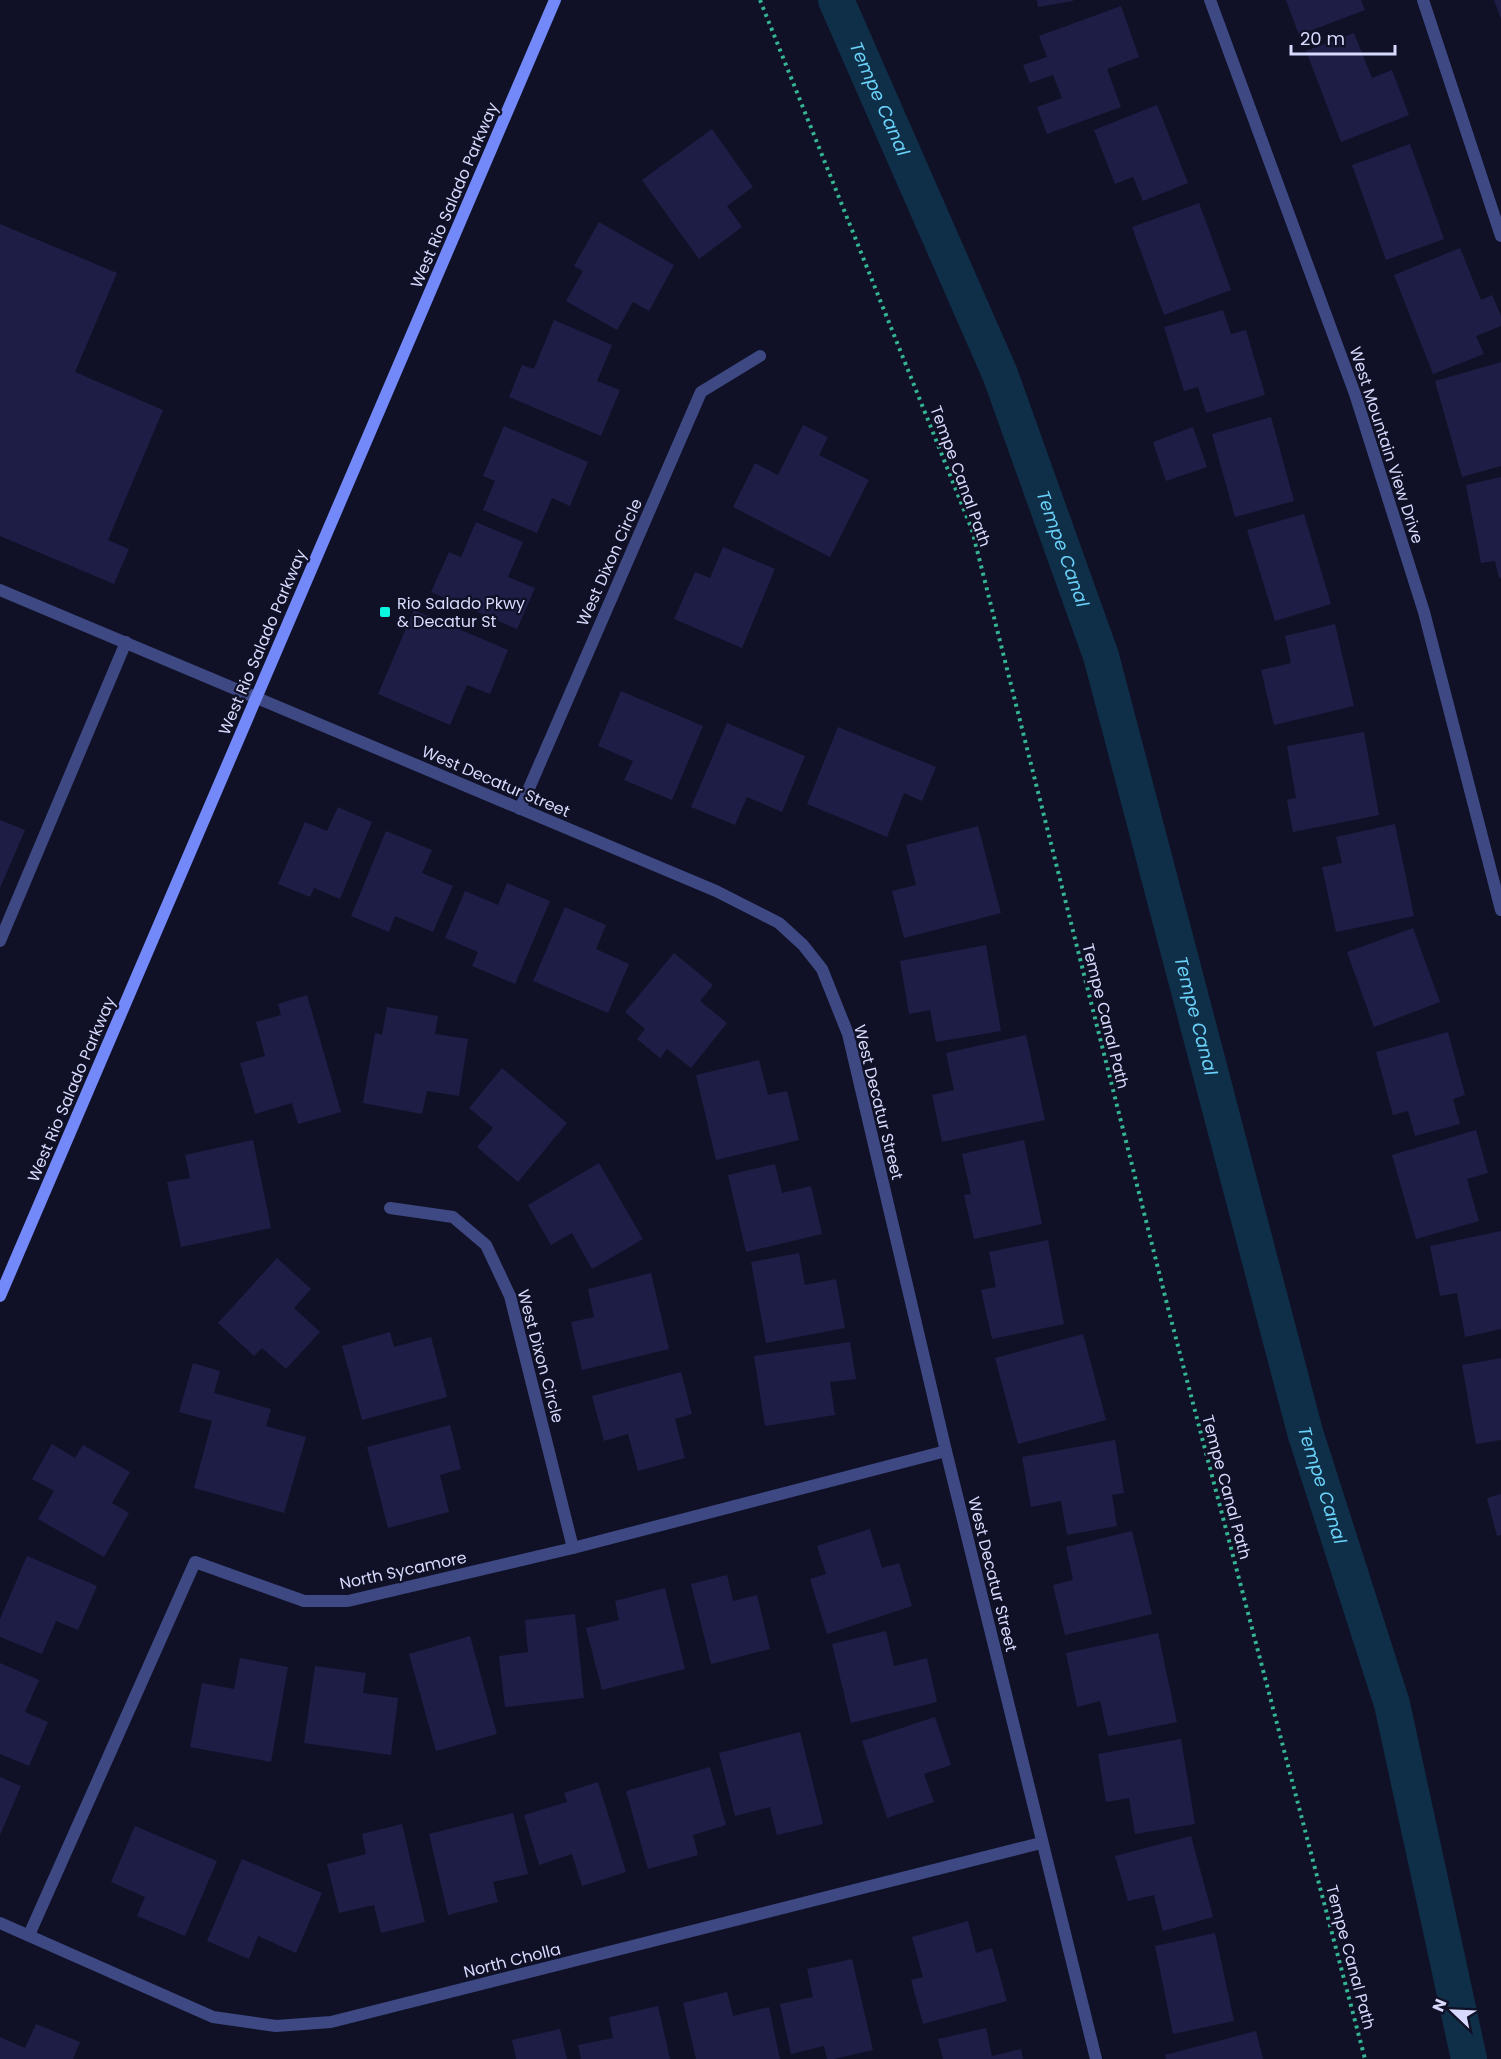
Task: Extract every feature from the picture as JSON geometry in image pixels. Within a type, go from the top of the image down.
[{"type":"main road","name":"West Rio Salado Parkway","points":[[0,1296],[555,0]]},
{"type":"street","name":"West Mountain View Drive","points":[[1210,0],[1355,394],[1424,612],[1501,910]]},
{"type":"street","points":[[1423,0],[1501,236]]},
{"type":"street","name":"West Dixon Circle","points":[[520,809],[701,392],[760,356]]},
{"type":"street","name":"West Decatur Street","points":[[0,590],[716,891],[779,923],[803,945],[822,969],[848,1034],[1041,1843],[1096,2059]]},
{"type":"street","points":[[0,941],[126,642]]},
{"type":"street","name":"West Dixon Circle","points":[[390,1208],[453,1217],[486,1245],[510,1296],[573,1548]]},
{"type":"street","name":"North Sycamore","points":[[29,1935],[195,1562],[304,1601],[348,1601],[573,1548],[946,1450]]},
{"type":"street","name":"North Cholla","points":[[0,1923],[213,2017],[276,2026],[331,2022],[1041,1843]]},
{"type":"path","name":"Tempe Canal Path","points":[[760,0],[972,530],[1165,1297],[1365,2059]]},
{"type":"building","points":[[1037,0],[1073,0],[1073,1],[1038,7]]},
{"type":"building","points":[[1286,0],[1361,0],[1365,10],[1299,35]]},
{"type":"building","points":[[1494,0],[1501,0],[1501,19]]},
{"type":"building","points":[[1121,6],[1139,57],[1107,69],[1121,107],[1047,134],[1037,107],[1062,98],[1053,75],[1030,83],[1023,65],[1047,57],[1039,36]]},
{"type":"building","points":[[1354,33],[1372,78],[1392,70],[1409,115],[1341,142],[1306,51]]},
{"type":"building","points":[[1157,105],[1188,183],[1143,201],[1133,177],[1115,184],[1094,130]]},
{"type":"building","points":[[712,129],[753,187],[727,206],[742,227],[699,259],[642,180]]},
{"type":"building","points":[[1410,144],[1444,239],[1386,260],[1352,165]]},
{"type":"building","points":[[1199,203],[1231,290],[1164,315],[1132,227]]},
{"type":"building","points":[[599,222],[674,265],[649,311],[633,302],[617,330],[566,301],[583,271],[574,266]]},
{"type":"building","points":[[0,224],[117,273],[75,372],[163,410],[108,540],[129,549],[114,584],[0,536]]},
{"type":"building","points":[[1460,248],[1481,300],[1492,295],[1501,316],[1501,326],[1476,336],[1484,354],[1433,374],[1394,275]]},
{"type":"building","points":[[1223,310],[1231,334],[1246,330],[1265,395],[1206,413],[1198,387],[1184,391],[1164,327]]},
{"type":"building","points":[[554,320],[612,345],[597,381],[620,390],[601,436],[509,397],[522,365],[534,369]]},
{"type":"building","points":[[1501,362],[1501,466],[1462,477],[1435,381]]},
{"type":"building","points":[[1271,417],[1294,501],[1235,517],[1212,434]]},
{"type":"building","points":[[803,425],[828,437],[819,455],[869,480],[830,557],[733,507],[755,463],[778,475]]},
{"type":"building","points":[[504,426],[588,462],[570,506],[552,498],[537,533],[483,510],[495,481],[483,476]]},
{"type":"building","points":[[1193,427],[1207,467],[1166,481],[1153,442]]},
{"type":"building","points":[[1501,477],[1501,578],[1499,578],[1495,561],[1481,563],[1466,485]]},
{"type":"building","points":[[1304,514],[1331,604],[1275,621],[1247,530]]},
{"type":"building","points":[[476,522],[523,542],[508,577],[535,588],[517,629],[431,592],[449,552],[461,557]]},
{"type":"building","points":[[723,547],[775,569],[742,648],[674,619],[695,572],[710,578]]},
{"type":"building","points":[[414,610],[508,650],[490,694],[467,685],[450,725],[378,694]]},
{"type":"building","points":[[1335,624],[1354,706],[1274,725],[1261,670],[1291,663],[1285,636]]},
{"type":"building","points":[[621,691],[703,726],[672,800],[624,780],[633,761],[598,746]]},
{"type":"building","points":[[727,723],[805,756],[782,812],[747,797],[735,825],[691,807]]},
{"type":"building","points":[[838,727],[936,767],[922,801],[904,793],[887,837],[807,804]]},
{"type":"building","points":[[1364,732],[1379,815],[1293,832],[1287,800],[1296,798],[1287,746]]},
{"type":"building","points":[[338,807],[372,822],[340,899],[314,888],[310,897],[278,884],[305,822],[327,831]]},
{"type":"building","points":[[0,820],[25,830],[0,888]]},
{"type":"building","points":[[1395,824],[1414,916],[1336,932],[1322,867],[1342,863],[1336,837]]},
{"type":"building","points":[[978,826],[1001,913],[904,938],[892,891],[916,885],[906,845]]},
{"type":"building","points":[[386,831],[432,850],[422,873],[453,886],[433,932],[395,916],[389,932],[351,916]]},
{"type":"building","points":[[507,883],[550,901],[515,984],[472,966],[478,952],[445,938],[465,891],[498,905]]},
{"type":"building","points":[[565,907],[606,925],[596,949],[629,964],[608,1013],[533,981]]},
{"type":"building","points":[[1413,928],[1440,1002],[1374,1027],[1347,952]]},
{"type":"building","points":[[986,945],[1001,1031],[936,1042],[930,1010],[909,1014],[900,961]]},
{"type":"building","points":[[674,953],[713,985],[700,1001],[727,1023],[691,1068],[667,1049],[660,1058],[637,1039],[645,1029],[625,1012]]},
{"type":"building","points":[[307,995],[341,1112],[298,1124],[292,1103],[255,1114],[240,1063],[265,1056],[256,1022],[281,1015],[278,1004]]},
{"type":"building","points":[[387,1007],[438,1016],[435,1034],[468,1039],[459,1096],[427,1091],[422,1114],[363,1103],[375,1033],[382,1035]]},
{"type":"building","points":[[1448,1032],[1465,1095],[1453,1099],[1460,1124],[1415,1136],[1408,1111],[1393,1115],[1376,1052]]},
{"type":"building","points":[[1026,1035],[1045,1120],[942,1142],[932,1095],[954,1090],[946,1053]]},
{"type":"building","points":[[759,1060],[768,1095],[787,1091],[799,1140],[716,1160],[696,1075]]},
{"type":"building","points":[[502,1068],[567,1123],[518,1182],[477,1147],[493,1128],[469,1108]]},
{"type":"building","points":[[1476,1130],[1488,1173],[1467,1179],[1479,1221],[1416,1239],[1392,1155]]},
{"type":"building","points":[[253,1140],[271,1228],[181,1247],[167,1182],[190,1178],[185,1155]]},
{"type":"building","points":[[1024,1140],[1042,1224],[974,1239],[964,1195],[971,1194],[962,1154]]},
{"type":"building","points":[[599,1163],[643,1239],[592,1269],[572,1233],[551,1245],[528,1205]]},
{"type":"building","points":[[775,1164],[782,1193],[811,1186],[822,1234],[746,1252],[728,1175]]},
{"type":"building","points":[[1501,1231],[1501,1329],[1465,1337],[1457,1293],[1440,1296],[1430,1246]]},
{"type":"building","points":[[1048,1240],[1064,1324],[992,1339],[981,1290],[996,1287],[989,1252]]},
{"type":"building","points":[[799,1253],[805,1285],[836,1279],[845,1328],[766,1343],[751,1262]]},
{"type":"building","points":[[277,1258],[311,1289],[294,1308],[320,1332],[286,1369],[262,1348],[254,1356],[218,1323]]},
{"type":"building","points":[[651,1273],[669,1349],[582,1370],[571,1322],[594,1317],[588,1289]]},
{"type":"building","points":[[390,1332],[394,1347],[431,1337],[447,1397],[362,1420],[342,1346]]},
{"type":"building","points":[[1083,1334],[1106,1420],[1018,1444],[995,1358]]},
{"type":"building","points":[[850,1342],[856,1379],[830,1382],[835,1415],[765,1426],[754,1356]]},
{"type":"building","points":[[1501,1358],[1501,1440],[1476,1444],[1462,1365]]},
{"type":"building","points":[[193,1363],[220,1371],[214,1393],[271,1409],[266,1426],[306,1437],[284,1513],[194,1488],[212,1421],[179,1412]]},
{"type":"building","points":[[681,1372],[692,1414],[675,1419],[685,1458],[638,1471],[628,1434],[604,1441],[592,1396]]},
{"type":"building","points":[[450,1425],[461,1469],[440,1475],[449,1512],[388,1528],[367,1447]]},
{"type":"building","points":[[1115,1440],[1124,1493],[1112,1495],[1117,1526],[1067,1535],[1061,1501],[1031,1507],[1022,1457]]},
{"type":"building","points":[[52,1444],[75,1458],[83,1445],[130,1472],[112,1503],[129,1513],[104,1557],[38,1519],[54,1491],[32,1479]]},
{"type":"building","points":[[1501,1494],[1501,1535],[1497,1536],[1487,1498]]},
{"type":"building","points":[[870,1529],[882,1568],[899,1563],[912,1606],[827,1634],[810,1579],[826,1574],[817,1546]]},
{"type":"building","points":[[1132,1531],[1152,1614],[1065,1635],[1053,1585],[1073,1580],[1066,1547]]},
{"type":"building","points":[[27,1556],[97,1586],[78,1630],[56,1621],[42,1654],[0,1637],[0,1619]]},
{"type":"building","points":[[727,1575],[733,1601],[757,1595],[770,1649],[711,1664],[691,1584]]},
{"type":"building","points":[[665,1588],[685,1669],[602,1690],[586,1628],[619,1620],[615,1601]]},
{"type":"building","points":[[575,1614],[584,1698],[505,1707],[499,1656],[528,1652],[525,1620]]},
{"type":"building","points":[[886,1631],[894,1666],[927,1658],[937,1702],[851,1723],[832,1644]]},
{"type":"building","points":[[1158,1633],[1177,1722],[1108,1736],[1100,1701],[1077,1707],[1066,1653]]},
{"type":"building","points":[[470,1636],[497,1734],[436,1751],[409,1654]]},
{"type":"building","points":[[240,1658],[288,1667],[271,1762],[190,1747],[202,1683],[234,1689]]},
{"type":"building","points":[[0,1663],[39,1680],[25,1712],[48,1722],[29,1766],[0,1754]]},
{"type":"building","points":[[315,1666],[366,1673],[363,1693],[398,1698],[391,1755],[304,1743]]},
{"type":"building","points":[[935,1717],[951,1765],[924,1774],[934,1802],[887,1818],[862,1741]]},
{"type":"building","points":[[800,1732],[823,1824],[777,1835],[770,1807],[735,1816],[719,1753]]},
{"type":"building","points":[[1181,1739],[1195,1824],[1135,1834],[1129,1798],[1106,1802],[1098,1754]]},
{"type":"building","points":[[710,1767],[726,1825],[693,1835],[698,1855],[648,1869],[626,1791]]},
{"type":"building","points":[[0,1777],[21,1786],[0,1835]]},
{"type":"building","points":[[598,1782],[626,1872],[582,1886],[572,1854],[539,1865],[524,1815],[567,1802],[564,1793]]},
{"type":"building","points":[[513,1813],[528,1874],[493,1882],[498,1902],[448,1915],[429,1834]]},
{"type":"building","points":[[402,1824],[425,1922],[381,1933],[374,1905],[339,1913],[327,1864],[366,1854],[362,1834]]},
{"type":"building","points":[[135,1826],[217,1861],[185,1936],[137,1916],[145,1897],[111,1882]]},
{"type":"building","points":[[1191,1836],[1213,1917],[1163,1931],[1154,1895],[1128,1901],[1115,1856]]},
{"type":"building","points":[[242,1859],[322,1893],[296,1953],[258,1936],[249,1959],[207,1941]]},
{"type":"building","points":[[968,1921],[976,1953],[992,1948],[1007,2001],[923,2024],[911,1980],[923,1977],[912,1937]]},
{"type":"building","points":[[1215,1933],[1234,2021],[1173,2034],[1155,1946]]},
{"type":"building","points":[[852,1959],[873,2050],[834,2059],[827,2059],[824,2046],[791,2054],[780,2004],[813,1997],[807,1969]]},
{"type":"building","points":[[727,1992],[733,2016],[769,2007],[780,2059],[696,2059],[683,2003]]},
{"type":"building","points":[[658,2006],[670,2059],[581,2059],[578,2045],[613,2038],[609,2017]]},
{"type":"building","points":[[36,2024],[80,2042],[73,2059],[0,2059],[0,2037],[25,2048]]},
{"type":"building","points":[[986,2028],[992,2056],[1021,2049],[1023,2059],[943,2059],[938,2039]]},
{"type":"building","points":[[560,2029],[567,2059],[516,2059],[512,2040]]},
{"type":"building","points":[[1256,2031],[1263,2059],[1166,2059],[1165,2055]]},
{"type":"waterway","name":"Tempe Canal","points":[[836,0],[1000,374],[1101,656],[1305,1432],[1392,1704],[1469,2059]]},
{"type":"place","name":"Rio Salado Pkwy & Decatur St","points":[[385,612]]}]
